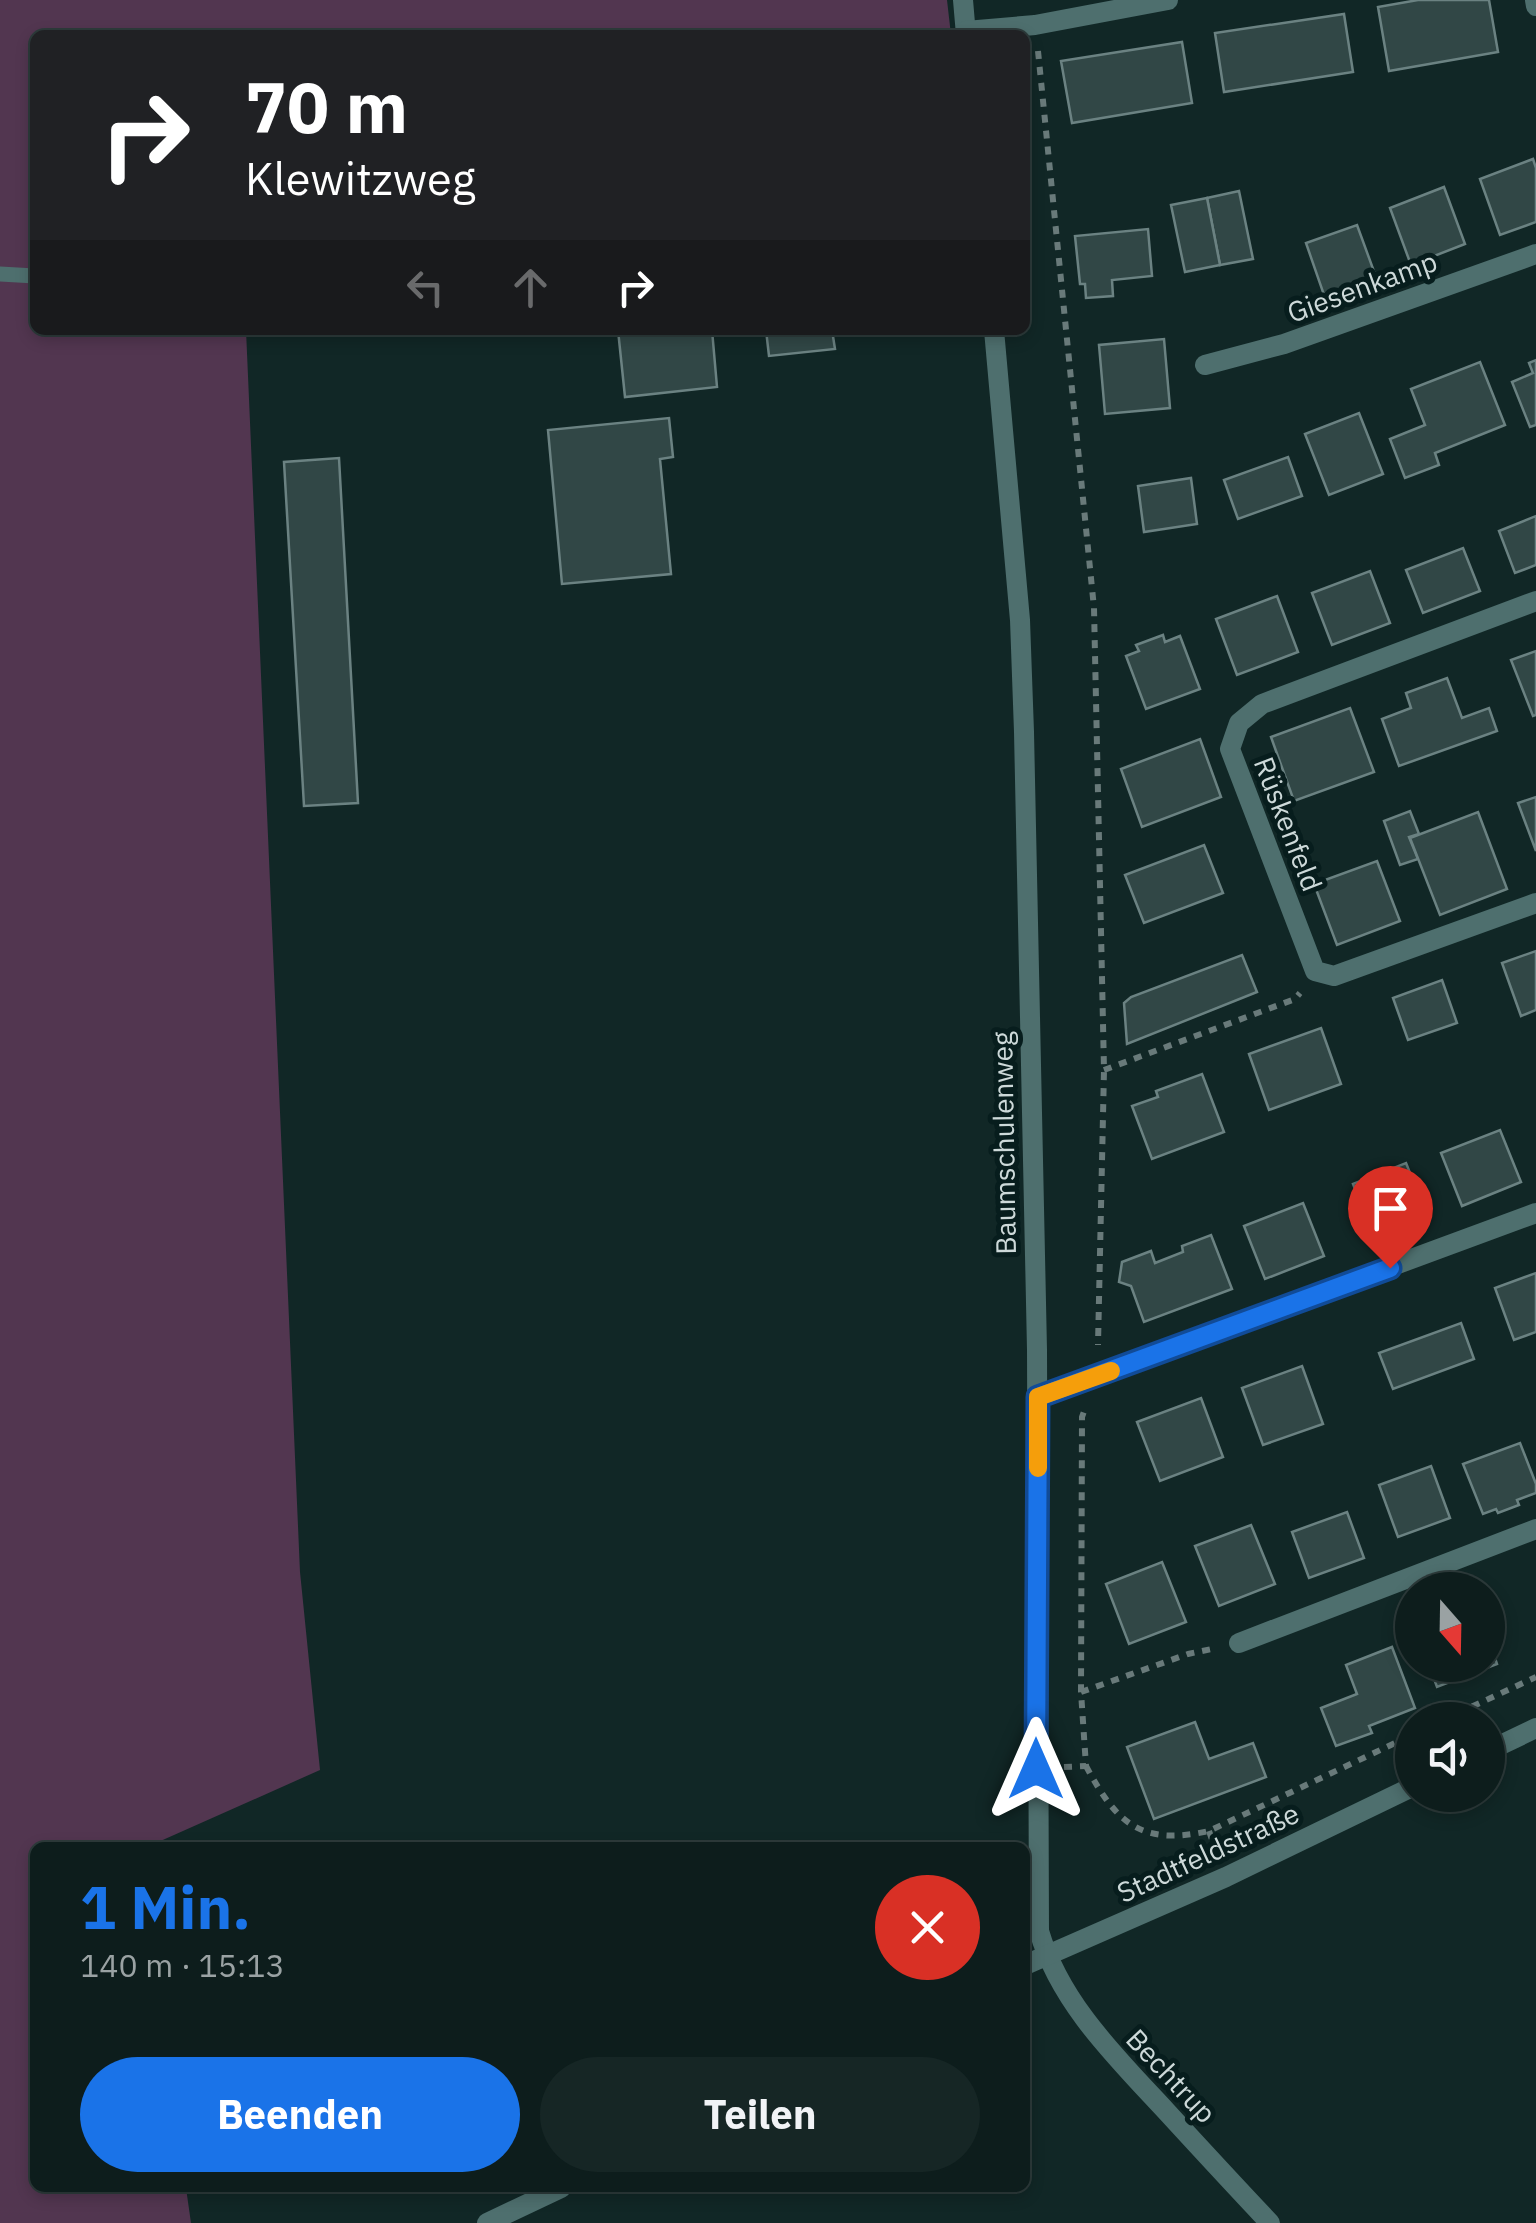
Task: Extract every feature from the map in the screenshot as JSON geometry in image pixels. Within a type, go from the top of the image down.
[{"type":"street","points":[[963,0],[966,30]]},
{"type":"street","points":[[989,30],[1168,0]]},
{"type":"street","name":"Giesenkamp","points":[[1205,365],[1284,344],[1536,254]]},
{"type":"street","name":"Baumschulenweg","points":[[994,335],[1020,620],[1038,1397],[1039,1931],[1046,1955]]},
{"type":"street","name":"Rüskenfeld","points":[[1315,971],[1230,750],[1239,723],[1262,704],[1536,600]]},
{"type":"street","points":[[1315,971],[1334,976],[1536,903]]},
{"type":"street","points":[[1038,1397],[1536,1213]]},
{"type":"street","points":[[1239,1643],[1536,1530]]},
{"type":"street","points":[[1505,1743],[1536,1728]]},
{"type":"street","name":"Stadtfeldstraße","points":[[1030,1963],[1226,1877],[1395,1795]]},
{"type":"street","name":"Bechtrup","points":[[1046,1955],[1062,1986],[1108,2048],[1270,2223]]},
{"type":"street","points":[[487,2223],[553,2192]]},
{"type":"lane","points":[[0,274],[30,276]]},
{"type":"path","points":[[1035,24],[1094,608],[1104,1070],[1097,1376],[1082,1417],[1080,1692],[1086,1766],[1105,1800],[1131,1828],[1157,1836],[1183,1837],[1208,1831],[1395,1743]]},
{"type":"path","points":[[1104,1070],[1295,1000],[1315,971]]},
{"type":"path","points":[[1080,1692],[1188,1654],[1239,1643]]},
{"type":"path","points":[[1482,1702],[1536,1677]]},
{"type":"path","points":[[1036,1769],[1086,1766]]},
{"type":"shaded area","points":[[0,0],[947,0],[950,30],[30,30],[30,335],[246,335],[300,1572],[320,1770],[158,1842],[30,1842],[30,2192],[187,2192],[191,2223],[0,2223]]},
{"type":"building","points":[[1418,0],[1489,0],[1498,52],[1389,71],[1378,7]]},
{"type":"building","points":[[1344,14],[1353,72],[1224,92],[1215,33]]},
{"type":"building","points":[[1182,42],[1192,103],[1072,123],[1061,61]]},
{"type":"building","points":[[1533,159],[1536,222],[1500,235],[1480,179]]},
{"type":"building","points":[[1444,187],[1465,244],[1411,265],[1390,208]]},
{"type":"building","points":[[1239,191],[1253,259],[1220,265],[1207,198]]},
{"type":"building","points":[[1207,198],[1220,265],[1185,272],[1171,205]]},
{"type":"building","points":[[1357,225],[1376,277],[1324,295],[1306,243]]},
{"type":"building","points":[[1148,229],[1152,276],[1112,280],[1113,296],[1086,298],[1085,284],[1080,284],[1075,236]]},
{"type":"building","points":[[619,335],[712,335],[717,387],[625,397]]},
{"type":"building","points":[[767,335],[833,335],[835,349],[769,356]]},
{"type":"building","points":[[1164,339],[1170,408],[1105,414],[1099,345]]},
{"type":"building","points":[[1536,360],[1536,425],[1530,427],[1512,382],[1533,373],[1529,363]]},
{"type":"building","points":[[1480,362],[1505,425],[1435,453],[1439,465],[1405,478],[1390,439],[1425,425],[1411,389]]},
{"type":"building","points":[[1359,413],[1383,474],[1329,495],[1305,434]]},
{"type":"building","points":[[669,418],[673,457],[660,459],[671,574],[562,584],[548,430]]},
{"type":"building","points":[[1288,457],[1302,496],[1238,519],[1224,480]]},
{"type":"building","points":[[339,458],[358,803],[304,806],[284,462]]},
{"type":"building","points":[[1191,478],[1197,524],[1144,532],[1138,486]]},
{"type":"building","points":[[1536,516],[1536,565],[1515,573],[1499,531]]},
{"type":"building","points":[[1463,548],[1480,591],[1423,613],[1406,570]]},
{"type":"building","points":[[1370,571],[1390,623],[1332,645],[1312,593]]},
{"type":"building","points":[[1277,596],[1298,652],[1237,675],[1216,619]]},
{"type":"building","points":[[1163,635],[1165,642],[1180,636],[1200,689],[1146,709],[1126,656],[1139,651],[1136,645]]},
{"type":"building","points":[[1536,651],[1536,715],[1533,716],[1511,660]]},
{"type":"building","points":[[1447,678],[1462,718],[1489,708],[1497,731],[1399,766],[1382,719],[1411,708],[1406,693]]},
{"type":"building","points":[[1350,708],[1374,772],[1294,801],[1271,737]]},
{"type":"building","points":[[1200,739],[1221,797],[1142,827],[1121,769]]},
{"type":"building","points":[[1536,797],[1536,851],[1518,803]]},
{"type":"building","points":[[1410,811],[1419,834],[1409,837],[1418,859],[1400,865],[1384,821]]},
{"type":"building","points":[[1478,812],[1507,889],[1440,915],[1410,838]]},
{"type":"building","points":[[1204,845],[1223,893],[1144,923],[1125,875]]},
{"type":"building","points":[[1377,861],[1400,921],[1337,945],[1314,884]]},
{"type":"building","points":[[1536,951],[1536,1010],[1521,1016],[1502,963]]},
{"type":"building","points":[[1242,955],[1257,992],[1127,1044],[1124,1003],[1131,997]]},
{"type":"building","points":[[1442,980],[1457,1023],[1408,1040],[1393,998]]},
{"type":"building","points":[[1321,1028],[1341,1084],[1269,1110],[1249,1054]]},
{"type":"building","points":[[1202,1074],[1224,1132],[1152,1159],[1132,1106],[1158,1097],[1156,1091]]},
{"type":"building","points":[[1500,1130],[1521,1182],[1462,1206],[1441,1153]]},
{"type":"building","points":[[1406,1163],[1427,1215],[1373,1236],[1353,1184]]},
{"type":"building","points":[[1303,1203],[1324,1256],[1265,1279],[1244,1226]]},
{"type":"building","points":[[1211,1235],[1232,1289],[1144,1322],[1131,1286],[1119,1282],[1122,1262],[1151,1251],[1155,1263],[1183,1252],[1182,1246]]},
{"type":"building","points":[[1536,1273],[1536,1332],[1514,1340],[1495,1288]]},
{"type":"building","points":[[1461,1323],[1474,1359],[1393,1389],[1379,1353]]},
{"type":"building","points":[[1302,1366],[1323,1424],[1263,1445],[1242,1388]]},
{"type":"building","points":[[1201,1398],[1223,1457],[1160,1481],[1137,1422]]},
{"type":"building","points":[[1520,1443],[1536,1493],[1517,1500],[1519,1505],[1483,1514],[1463,1464]]},
{"type":"building","points":[[1431,1466],[1450,1518],[1398,1537],[1379,1485]]},
{"type":"building","points":[[1347,1512],[1364,1558],[1309,1578],[1292,1532]]},
{"type":"building","points":[[1251,1525],[1275,1584],[1219,1606],[1195,1546]]},
{"type":"building","points":[[1162,1562],[1186,1622],[1129,1644],[1106,1584]]},
{"type":"building","points":[[1392,1647],[1395,1682],[1405,1682],[1413,1702],[1395,1702],[1395,1716],[1369,1726],[1372,1733],[1336,1746],[1321,1708],[1357,1694],[1346,1665]]},
{"type":"building","points":[[1195,1722],[1209,1759],[1253,1743],[1266,1777],[1154,1819],[1127,1747]]},
{"type":"slow traffic","points":[[1038,1468],[1038,1397],[1111,1371]]},
{"type":"route","points":[[1036,1769],[1038,1397],[1390,1268]]}]
